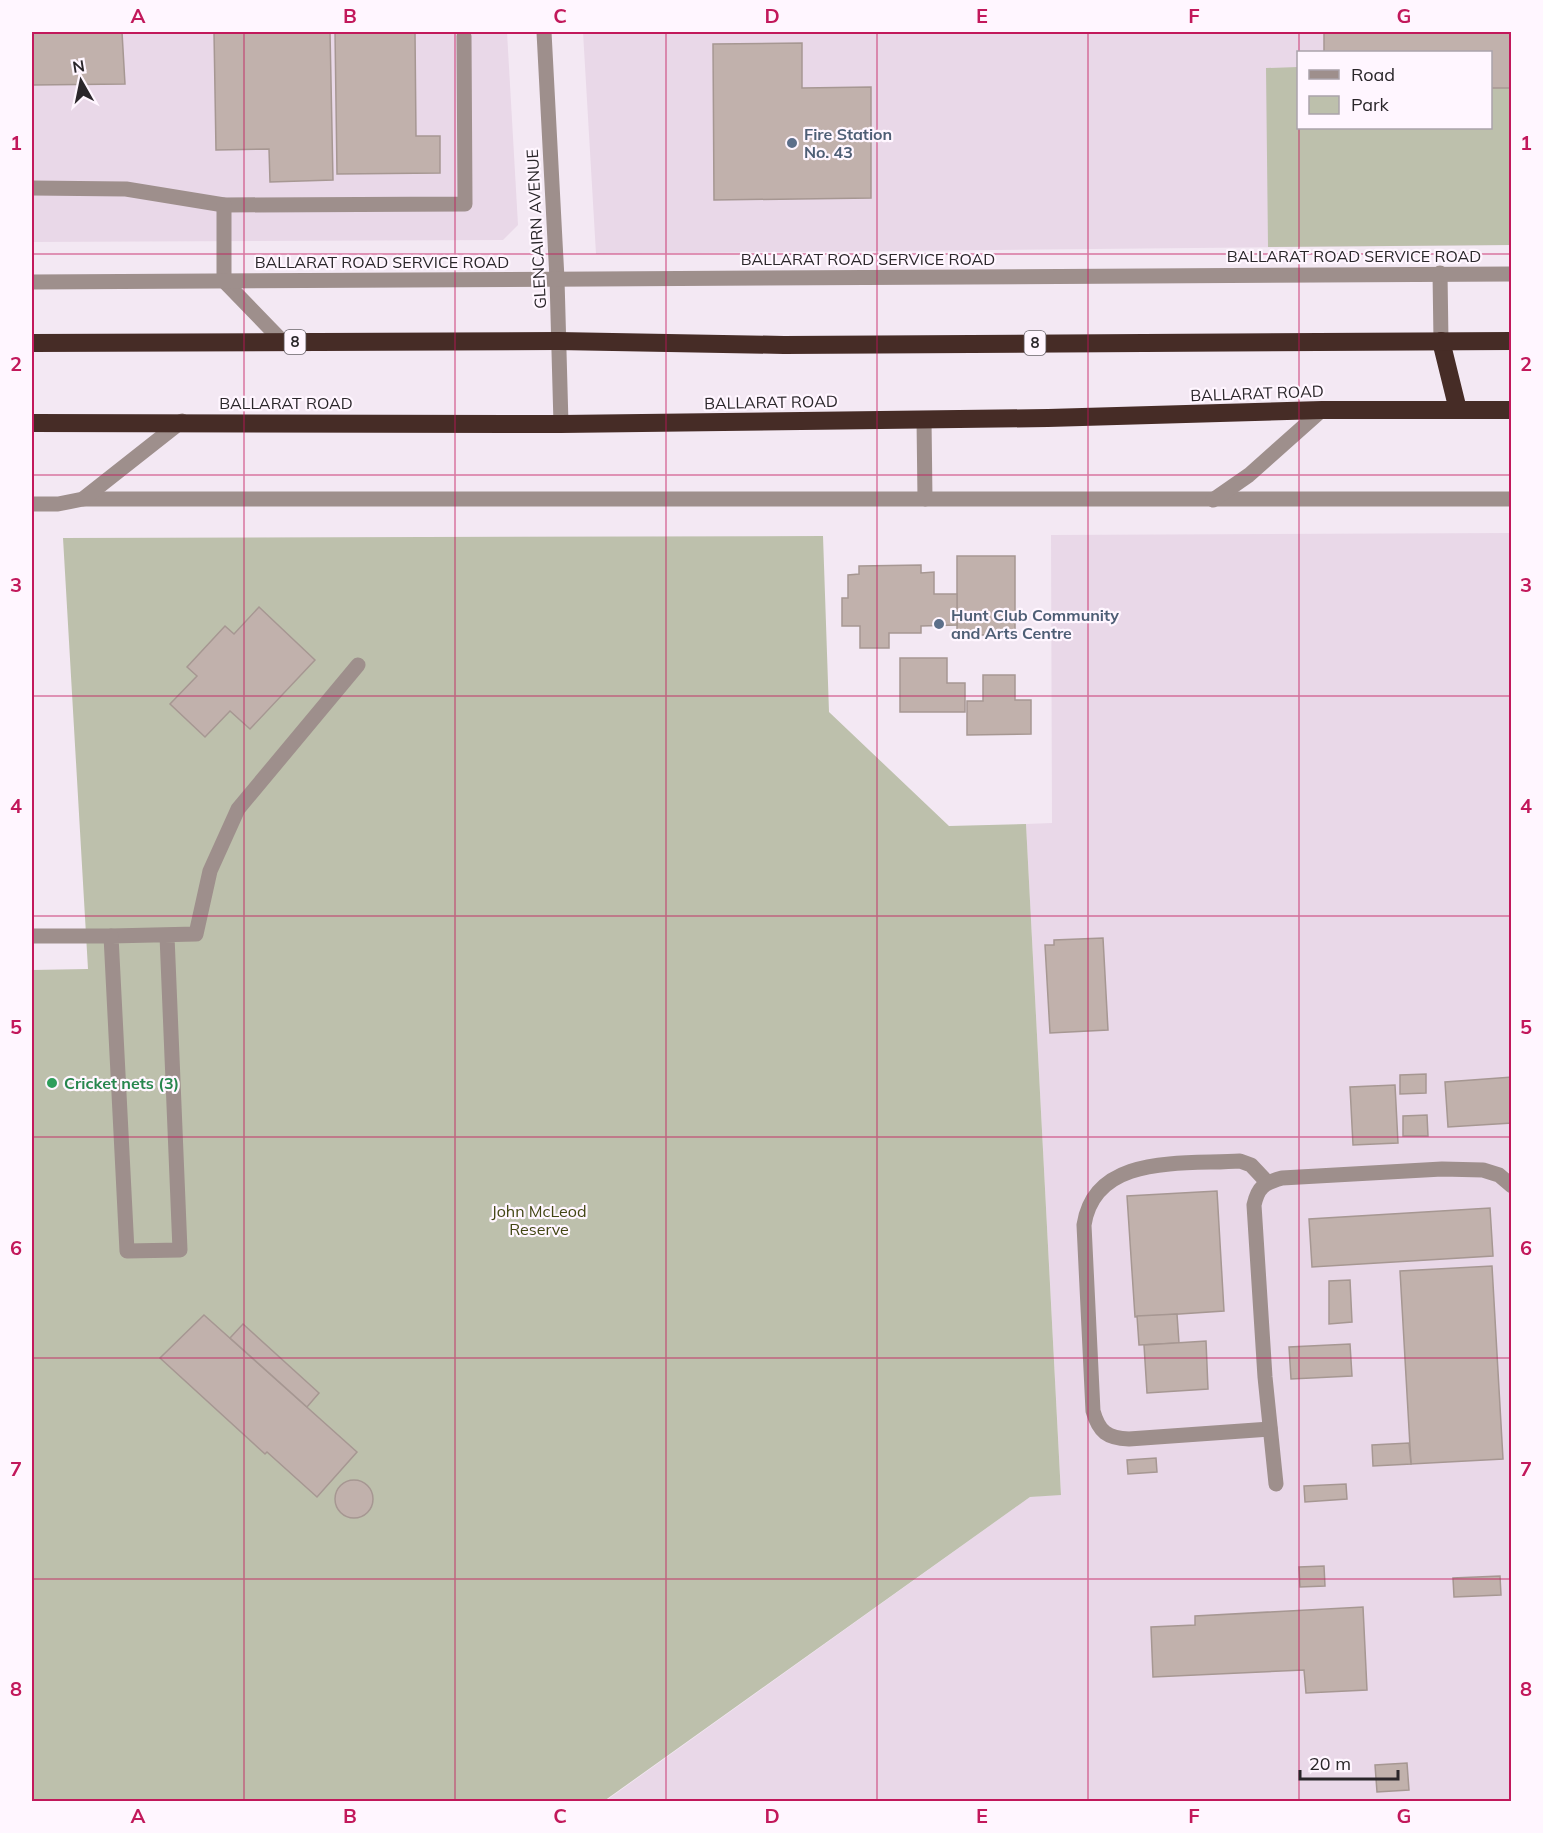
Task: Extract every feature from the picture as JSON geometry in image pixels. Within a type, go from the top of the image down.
[{"type":"highway","name":"8","points":[[32,343],[558,341],[784,345],[1512,341]]},
{"type":"highway","points":[[1441,341],[1458,410]]},
{"type":"highway","name":"BALLARAT ROAD","points":[[32,423],[182,421],[561,424],[1322,410],[1512,410]]},
{"type":"street","name":"GLENCAIRN AVENUE","points":[[544,32],[557,279],[561,424]]},
{"type":"street","points":[[32,188],[126,189],[224,205],[465,204],[464,36]]},
{"type":"street","points":[[224,205],[224,281],[283,342]]},
{"type":"street","points":[[1440,273],[1441,341]]},
{"type":"street","name":"BALLARAT ROAD SERVICE ROAD","points":[[32,282],[1512,274]]},
{"type":"street","points":[[1213,500],[1249,476],[1322,410]]},
{"type":"street","points":[[924,419],[925,499]]},
{"type":"street","points":[[84,499],[182,421]]},
{"type":"street","points":[[32,504],[58,504],[84,499],[1512,499]]},
{"type":"street","points":[[32,936],[196,934],[210,871],[238,809],[358,665]]},
{"type":"street","points":[[111,936],[127,1251],[180,1250],[167,936]]},
{"type":"street","points":[[1267,1182],[1251,1165],[1240,1161],[1135,1168],[1112,1178],[1096,1192],[1086,1209],[1083,1225],[1093,1411],[1103,1433],[1112,1438],[1129,1439],[1270,1429]]},
{"type":"street","points":[[1276,1484],[1254,1206],[1258,1190],[1267,1182],[1282,1178],[1442,1169],[1483,1170],[1499,1175],[1512,1186]]},
{"type":"shaded area","points":[[32,32],[507,32],[518,225],[503,240],[32,242]]},
{"type":"shaded area","points":[[583,32],[1511,32],[1511,245],[596,254]]},
{"type":"shaded area","points":[[1511,533],[1511,1801],[604,1802],[1030,1497],[1061,1494],[1026,824],[1052,823],[1051,535]]},
{"type":"green space","points":[[1297,67],[1297,129],[1492,129],[1492,88],[1511,88],[1511,245],[1268,247],[1266,68]]},
{"type":"green space","name":"John McLeod Reserve","points":[[823,536],[829,712],[949,826],[1026,824],[1061,1495],[1030,1497],[604,1801],[32,1801],[32,970],[88,969],[63,538]]},
{"type":"building","points":[[32,32],[122,32],[125,84],[32,85]]},
{"type":"building","points":[[214,32],[330,32],[333,180],[270,182],[269,149],[216,150]]},
{"type":"building","points":[[335,32],[415,32],[416,136],[440,136],[440,173],[337,174]]},
{"type":"building","points":[[1324,32],[1512,32],[1512,88],[1492,88],[1492,51],[1324,51]]},
{"type":"building","name":"Fire Station No. 43","points":[[802,43],[802,88],[871,87],[871,198],[714,200],[713,44]]},
{"type":"building","points":[[957,556],[1015,556],[1015,635],[957,635]]},
{"type":"building","points":[[921,565],[921,573],[934,572],[934,594],[957,594],[957,625],[921,626],[921,633],[889,633],[889,648],[860,648],[860,626],[842,626],[842,598],[848,598],[848,575],[859,574],[859,566]]},
{"type":"building","points":[[259,607],[315,660],[250,729],[230,711],[205,737],[170,704],[197,676],[187,667],[225,626],[234,634]]},
{"type":"building","points":[[900,658],[947,658],[947,683],[965,683],[965,712],[900,712]]},
{"type":"building","points":[[983,675],[1015,675],[1015,700],[1031,700],[1031,734],[967,735],[967,701],[983,701]]},
{"type":"building","points":[[1103,938],[1108,1030],[1050,1033],[1045,945],[1054,945],[1054,940]]},
{"type":"building","points":[[1426,1074],[1426,1093],[1400,1094],[1400,1075]]},
{"type":"building","points":[[1512,1077],[1512,1123],[1448,1127],[1445,1082]]},
{"type":"building","points":[[1395,1085],[1398,1143],[1353,1145],[1350,1087]]},
{"type":"building","points":[[1427,1115],[1428,1136],[1403,1136],[1403,1116]]},
{"type":"building","points":[[1217,1191],[1224,1311],[1135,1317],[1127,1196]]},
{"type":"building","points":[[1490,1208],[1493,1256],[1312,1267],[1309,1219]]},
{"type":"building","points":[[1492,1266],[1503,1459],[1411,1464],[1400,1271]]},
{"type":"building","points":[[1350,1280],[1352,1322],[1329,1324],[1329,1281]]},
{"type":"building","points":[[1177,1314],[1179,1343],[1139,1345],[1137,1316]]},
{"type":"building","points":[[204,1315],[357,1452],[317,1497],[267,1452],[265,1454],[160,1358]]},
{"type":"building","points":[[243,1324],[319,1393],[307,1407],[230,1338]]},
{"type":"building","points":[[1206,1341],[1208,1389],[1147,1393],[1144,1345]]},
{"type":"building","points":[[1350,1344],[1352,1376],[1291,1379],[1289,1347]]},
{"type":"building","points":[[1409,1443],[1411,1464],[1373,1466],[1372,1445]]},
{"type":"building","points":[[1156,1458],[1157,1472],[1128,1474],[1127,1460]]},
{"type":"building","points":[[354,1480],[367,1486],[373,1499],[367,1512],[354,1518],[341,1512],[335,1499],[341,1486]]},
{"type":"building","points":[[1346,1484],[1347,1499],[1305,1502],[1304,1486]]},
{"type":"building","points":[[1324,1566],[1325,1586],[1300,1587],[1299,1567]]},
{"type":"building","points":[[1500,1576],[1501,1595],[1454,1597],[1453,1578]]},
{"type":"building","points":[[1363,1607],[1367,1690],[1306,1693],[1304,1670],[1153,1677],[1151,1627],[1195,1625],[1195,1616]]},
{"type":"building","points":[[1407,1763],[1409,1790],[1377,1792],[1375,1765]]},
{"type":"place","name":"Fire Station No. 43","points":[[792,143]]},
{"type":"place","name":"Hunt Club Community and Arts Centre","points":[[939,624]]},
{"type":"place","name":"Cricket nets (3)","points":[[52,1083]]}]
